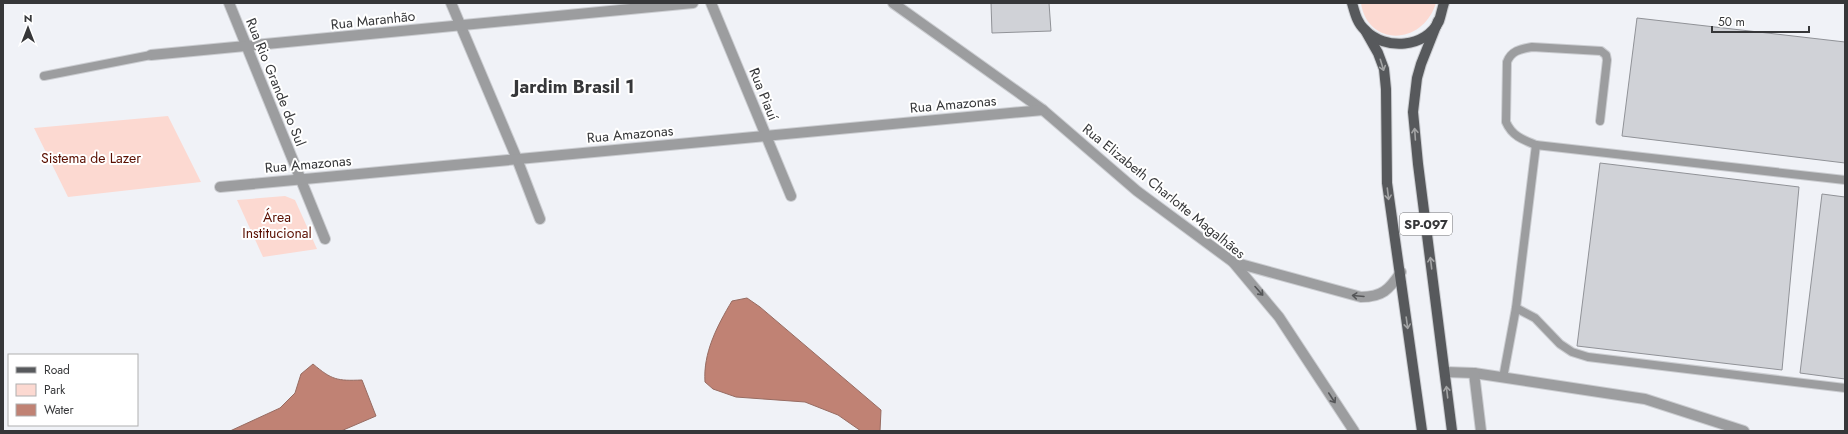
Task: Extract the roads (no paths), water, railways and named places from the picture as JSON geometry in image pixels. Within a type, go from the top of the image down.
[{"type":"main road","points":[[1352,3],[1356,17],[1365,30],[1376,39],[1390,44],[1404,44],[1418,40],[1424,36],[1438,21],[1444,3]]},
{"type":"main road","name":"SP-097","points":[[1438,21],[1417,78],[1413,112],[1418,164],[1452,431]]},
{"type":"main road","name":"SP-097","points":[[1365,30],[1378,53],[1384,69],[1386,89],[1387,183],[1401,272],[1422,431]]},
{"type":"street","name":"Rua Rio Grande do Sul","points":[[229,3],[325,239]]},
{"type":"street","points":[[450,3],[517,159],[540,219]]},
{"type":"street","name":"Rua Maranhão","points":[[151,55],[693,3]]},
{"type":"street","name":"Rua Piauí","points":[[711,3],[791,196]]},
{"type":"street","name":"Rua Elizabeth Charlotte Magalhães","points":[[893,3],[1043,110],[1138,191],[1233,262],[1279,317],[1354,431]]},
{"type":"street","name":"Rua Amazonas","points":[[220,187],[1043,110]]},
{"type":"street","points":[[1233,262],[1361,297],[1371,297],[1381,294],[1391,287],[1401,272]]},
{"type":"street","points":[[1445,372],[1474,374],[1645,399],[1744,431]]},
{"type":"street","points":[[1474,374],[1481,431]]},
{"type":"lane","points":[[1600,121],[1606,60],[1606,55],[1601,51],[1532,47],[1522,48],[1510,55],[1507,62],[1506,122],[1510,131],[1519,138],[1536,145],[1845,180]]},
{"type":"lane","points":[[44,76],[151,55]]},
{"type":"lane","points":[[1503,378],[1516,308],[1536,145]]},
{"type":"lane","points":[[1516,308],[1535,318],[1560,344],[1572,352],[1588,357],[1845,388]]},
{"type":"water","points":[[747,298],[760,307],[881,410],[880,431],[861,431],[838,415],[805,402],[736,397],[713,389],[705,382],[706,361],[712,340],[721,320],[732,301]]},
{"type":"water","points":[[313,364],[330,376],[341,380],[362,380],[376,416],[341,431],[230,431],[280,408],[295,393],[301,374]]},
{"type":"district","name":"Jardim Brasil 1","points":[[574,87]]},
{"type":"park label","name":"Sistema de Lazer","points":[[91,158]]},
{"type":"park label","name":"Área Institucional","points":[[277,226]]}]
